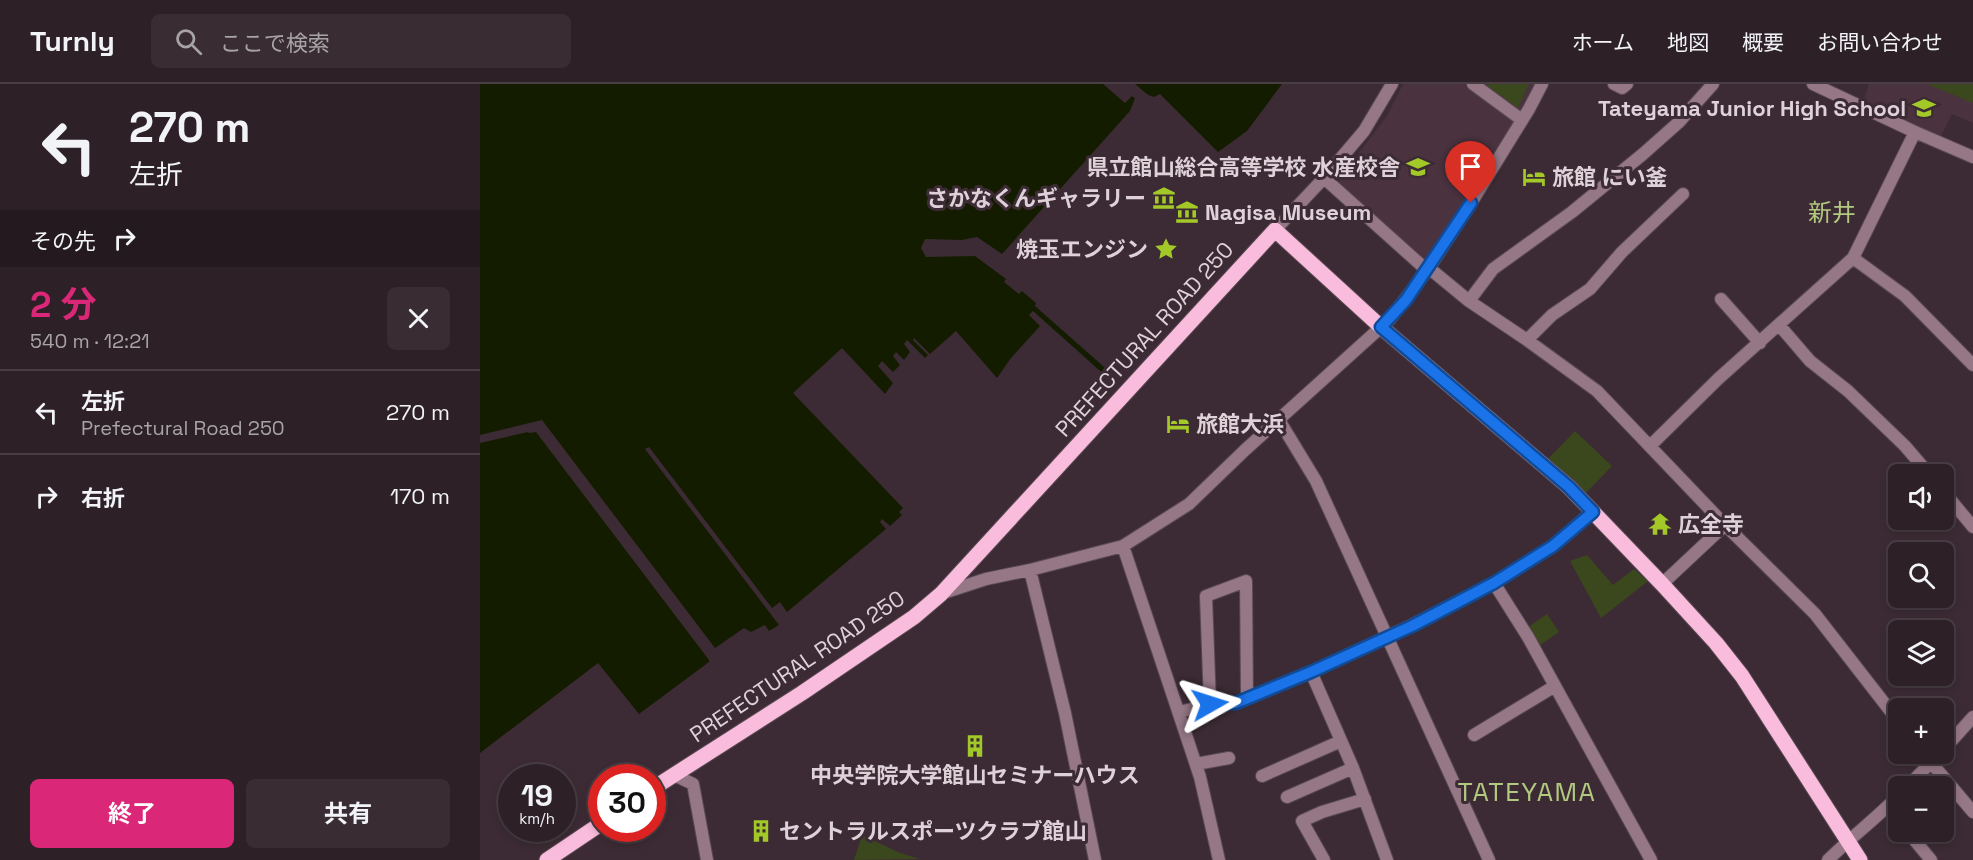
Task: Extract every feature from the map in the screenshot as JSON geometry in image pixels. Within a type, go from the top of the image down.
[{"type":"main road","points":[[1275,230],[1381,327],[1569,487],[1662,584],[1716,643],[1742,676],[1860,860]]},
{"type":"main road","name":"PREFECTURAL ROAD 250","points":[[666,780],[812,687],[914,617],[941,594],[1275,230]]},
{"type":"main road","points":[[547,860],[588,832]]},
{"type":"street","points":[[1275,230],[1364,131],[1392,84]]},
{"type":"street","points":[[1473,84],[1522,120]]},
{"type":"street","points":[[941,594],[986,579],[1123,546],[1189,504],[1381,327],[1406,300],[1496,165],[1542,84]]},
{"type":"street","points":[[1614,84],[1622,88],[1627,84]]},
{"type":"street","points":[[1469,301],[1493,269],[1572,213],[1679,122],[1713,84]]},
{"type":"street","points":[[1813,84],[1832,88],[1914,132],[1973,157]]},
{"type":"street","points":[[1650,446],[1718,379],[1853,258],[1914,132]]},
{"type":"street","points":[[1324,178],[1421,265],[1429,268],[1469,301],[1597,391],[1725,525],[1815,614],[1888,708]]},
{"type":"street","points":[[1527,340],[1552,315],[1590,289],[1622,252],[1683,194]]},
{"type":"street","points":[[1853,258],[1905,296],[1973,365]]},
{"type":"street","points":[[1721,299],[1760,343]]},
{"type":"street","points":[[1779,325],[1810,361],[1856,399],[1920,464]]},
{"type":"street","points":[[1279,420],[1316,481],[1489,860]]},
{"type":"street","points":[[1954,504],[1973,527]]},
{"type":"street","points":[[1180,712],[1210,704],[1236,703],[1412,626],[1494,583],[1553,546],[1593,512]]},
{"type":"street","points":[[1662,584],[1725,525]]},
{"type":"street","points":[[1123,546],[1196,764],[1219,860]]},
{"type":"street","points":[[1030,570],[1065,713],[1095,860]]},
{"type":"street","points":[[1210,704],[1206,596],[1246,581],[1247,697]]},
{"type":"street","points":[[1494,583],[1528,637],[1651,860]]},
{"type":"street","points":[[1311,672],[1353,768],[1387,860]]},
{"type":"street","points":[[1474,735],[1555,686]]},
{"type":"street","points":[[1954,738],[1973,717]]},
{"type":"street","points":[[1262,776],[1341,741]]},
{"type":"street","points":[[1196,764],[1228,758]]},
{"type":"street","points":[[1932,764],[1973,812]]},
{"type":"street","points":[[1287,797],[1353,768]]},
{"type":"street","points":[[674,775],[693,784],[707,860]]},
{"type":"street","points":[[1324,860],[1302,821],[1322,812],[1365,800]]},
{"type":"street","points":[[1828,860],[1847,841],[1888,808]]},
{"type":"street","points":[[1916,842],[1931,860]]},
{"type":"shaded area","points":[[480,84],[1282,84],[1247,131],[1218,152],[1160,94],[1154,97],[1146,94],[1135,98],[1130,111],[1002,254],[977,237],[962,240],[925,239],[921,248],[926,257],[975,256],[1006,279],[1004,282],[1019,294],[1022,291],[1036,303],[1035,306],[1112,374],[1108,378],[1033,311],[1029,315],[1040,326],[1011,358],[997,378],[956,331],[930,354],[914,338],[913,340],[928,355],[925,358],[907,340],[904,344],[910,352],[904,360],[896,352],[893,356],[900,365],[893,372],[882,361],[878,366],[893,383],[885,394],[842,348],[793,393],[903,508],[899,512],[902,515],[890,526],[882,519],[880,522],[886,529],[787,612],[780,602],[772,608],[649,447],[645,449],[779,625],[769,631],[765,625],[751,632],[744,628],[715,648],[542,420],[480,435]]},
{"type":"shaded area","name":"県立館山総合高等学校 水産校舎","points":[[1403,84],[1535,84],[1428,260],[1422,261],[1339,182],[1387,116]]},
{"type":"shaded area","points":[[1485,84],[1529,84],[1518,108]]},
{"type":"shaded area","name":"Tateyama Junior High School","points":[[1869,84],[1973,84],[1973,123],[1952,114],[1939,140],[1863,102]]},
{"type":"shaded area","points":[[1927,84],[1973,84],[1973,103]]},
{"type":"shaded area","points":[[1575,431],[1612,466],[1585,494],[1548,459]]},
{"type":"shaded area","points":[[536,432],[709,662],[639,714],[598,663],[480,753],[480,443]]},
{"type":"shaded area","points":[[1587,555],[1613,585],[1634,569],[1648,581],[1601,618],[1570,561]]},
{"type":"shaded area","points":[[1547,614],[1559,632],[1540,645],[1528,627]]},
{"type":"shaded area","points":[[862,835],[900,853],[920,859],[854,860]]},
{"type":"pier","points":[[1103,84],[1135,84],[1153,99],[1146,97],[1137,100],[1132,96],[1125,103]]},
{"type":"place","name":"Tateyama Junior High School","points":[[1924,108]]},
{"type":"place","name":"県立館山総合高等学校 水産校舎","points":[[1418,167]]},
{"type":"place","name":"旅館 にい釜","points":[[1534,177]]},
{"type":"place","name":"さかなくんギャラリー","points":[[1164,198]]},
{"type":"place","name":"Nagisa Museum","points":[[1187,212]]},
{"type":"place","name":"焼玉エンジン","points":[[1166,249]]},
{"type":"place","name":"旅館大浜","points":[[1178,424]]},
{"type":"place","name":"広全寺","points":[[1660,524]]},
{"type":"place","name":"中央学院大学館山セミナーハウス","points":[[975,746]]},
{"type":"place","name":"セントラルスポーツクラブ館山","points":[[761,831]]},
{"type":"district","name":"新井","points":[[1832,212]]},
{"type":"district","name":"TATEYAMA","points":[[1527,792]]},
{"type":"route","points":[[1210,704],[1236,703],[1412,626],[1494,583],[1553,546],[1593,512],[1569,487],[1381,327],[1406,300],[1471,203]]}]
